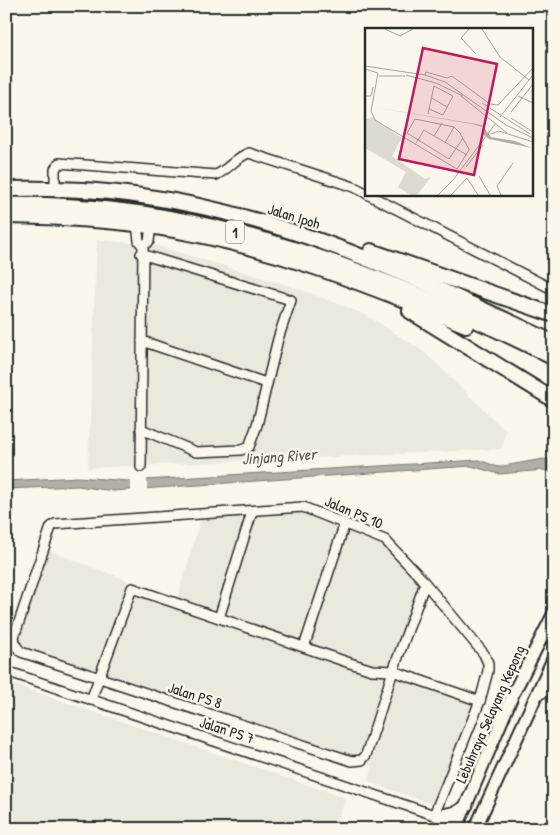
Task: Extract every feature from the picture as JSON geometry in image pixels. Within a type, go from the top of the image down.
[{"type":"highway","name":"Jalan Ipoh","points":[[6,189],[55,188],[142,196],[210,209],[287,230],[364,257],[554,343]]},
{"type":"highway","name":"Jalan Ipoh","points":[[6,205],[116,210],[176,219],[257,236],[322,257],[387,282],[453,310],[554,358]]},
{"type":"highway","points":[[210,209],[284,224],[358,246],[554,315]]},
{"type":"highway","points":[[6,216],[144,225],[202,236],[321,268],[470,327],[554,365]]},
{"type":"highway","points":[[321,268],[380,294],[462,341],[554,400]]},
{"type":"main road","name":"Lebuhraya Selayang Kepong","points":[[460,827],[467,805],[513,694],[554,613]]},
{"type":"main road","points":[[475,829],[554,657]]},
{"type":"main road","points":[[436,816],[457,812],[467,805]]},
{"type":"street","points":[[55,188],[55,169],[59,163],[210,175],[228,169],[241,156],[249,153],[354,187],[365,193]]},
{"type":"street","points":[[369,195],[554,290]]},
{"type":"street","points":[[142,250],[149,241],[144,225]]},
{"type":"street","points":[[141,467],[142,250],[139,241],[144,225]]},
{"type":"street","points":[[141,429],[196,452],[241,450],[249,447],[257,425],[266,383],[291,300],[142,250]]},
{"type":"street","points":[[142,341],[266,383]]},
{"type":"street","name":"Jalan PS 10","points":[[16,646],[14,638],[51,527],[59,524],[303,507],[345,523],[385,540],[484,654],[488,663],[480,701],[436,816]]},
{"type":"street","points":[[219,618],[252,512]]},
{"type":"street","points":[[304,647],[345,523]]},
{"type":"street","points":[[392,671],[424,584]]},
{"type":"street","points":[[92,700],[132,588],[372,670],[392,671],[480,701]]},
{"type":"street","name":"Jalan PS 8","points":[[16,646],[21,652],[352,761],[362,760],[366,755],[392,671]]},
{"type":"street","name":"Jalan PS 7","points":[[6,671],[436,816],[460,827]]},
{"type":"street","points":[[538,695],[554,688]]},
{"type":"street","points":[[436,816],[445,829]]},
{"type":"shaded area","points":[[97,240],[155,245],[300,289],[366,315],[423,351],[506,431],[502,449],[88,468]]},
{"type":"shaded area","points":[[543,459],[554,460],[554,474],[544,470],[499,474],[471,466],[113,491],[78,486],[6,489],[6,481],[78,477],[128,481],[479,460],[498,467]]},
{"type":"shaded area","points":[[295,509],[381,542],[421,584],[388,673],[476,702],[434,805],[369,782],[373,766],[23,649],[19,644],[17,637],[48,550],[126,580],[130,587],[175,606],[201,518]]},
{"type":"shaded area","points":[[6,682],[346,798],[335,829],[6,829]]},
{"type":"pier","points":[[147,477],[147,490],[131,492],[131,478]]},
{"type":"water label","name":"Jinjang River","points":[[279,456]]}]
